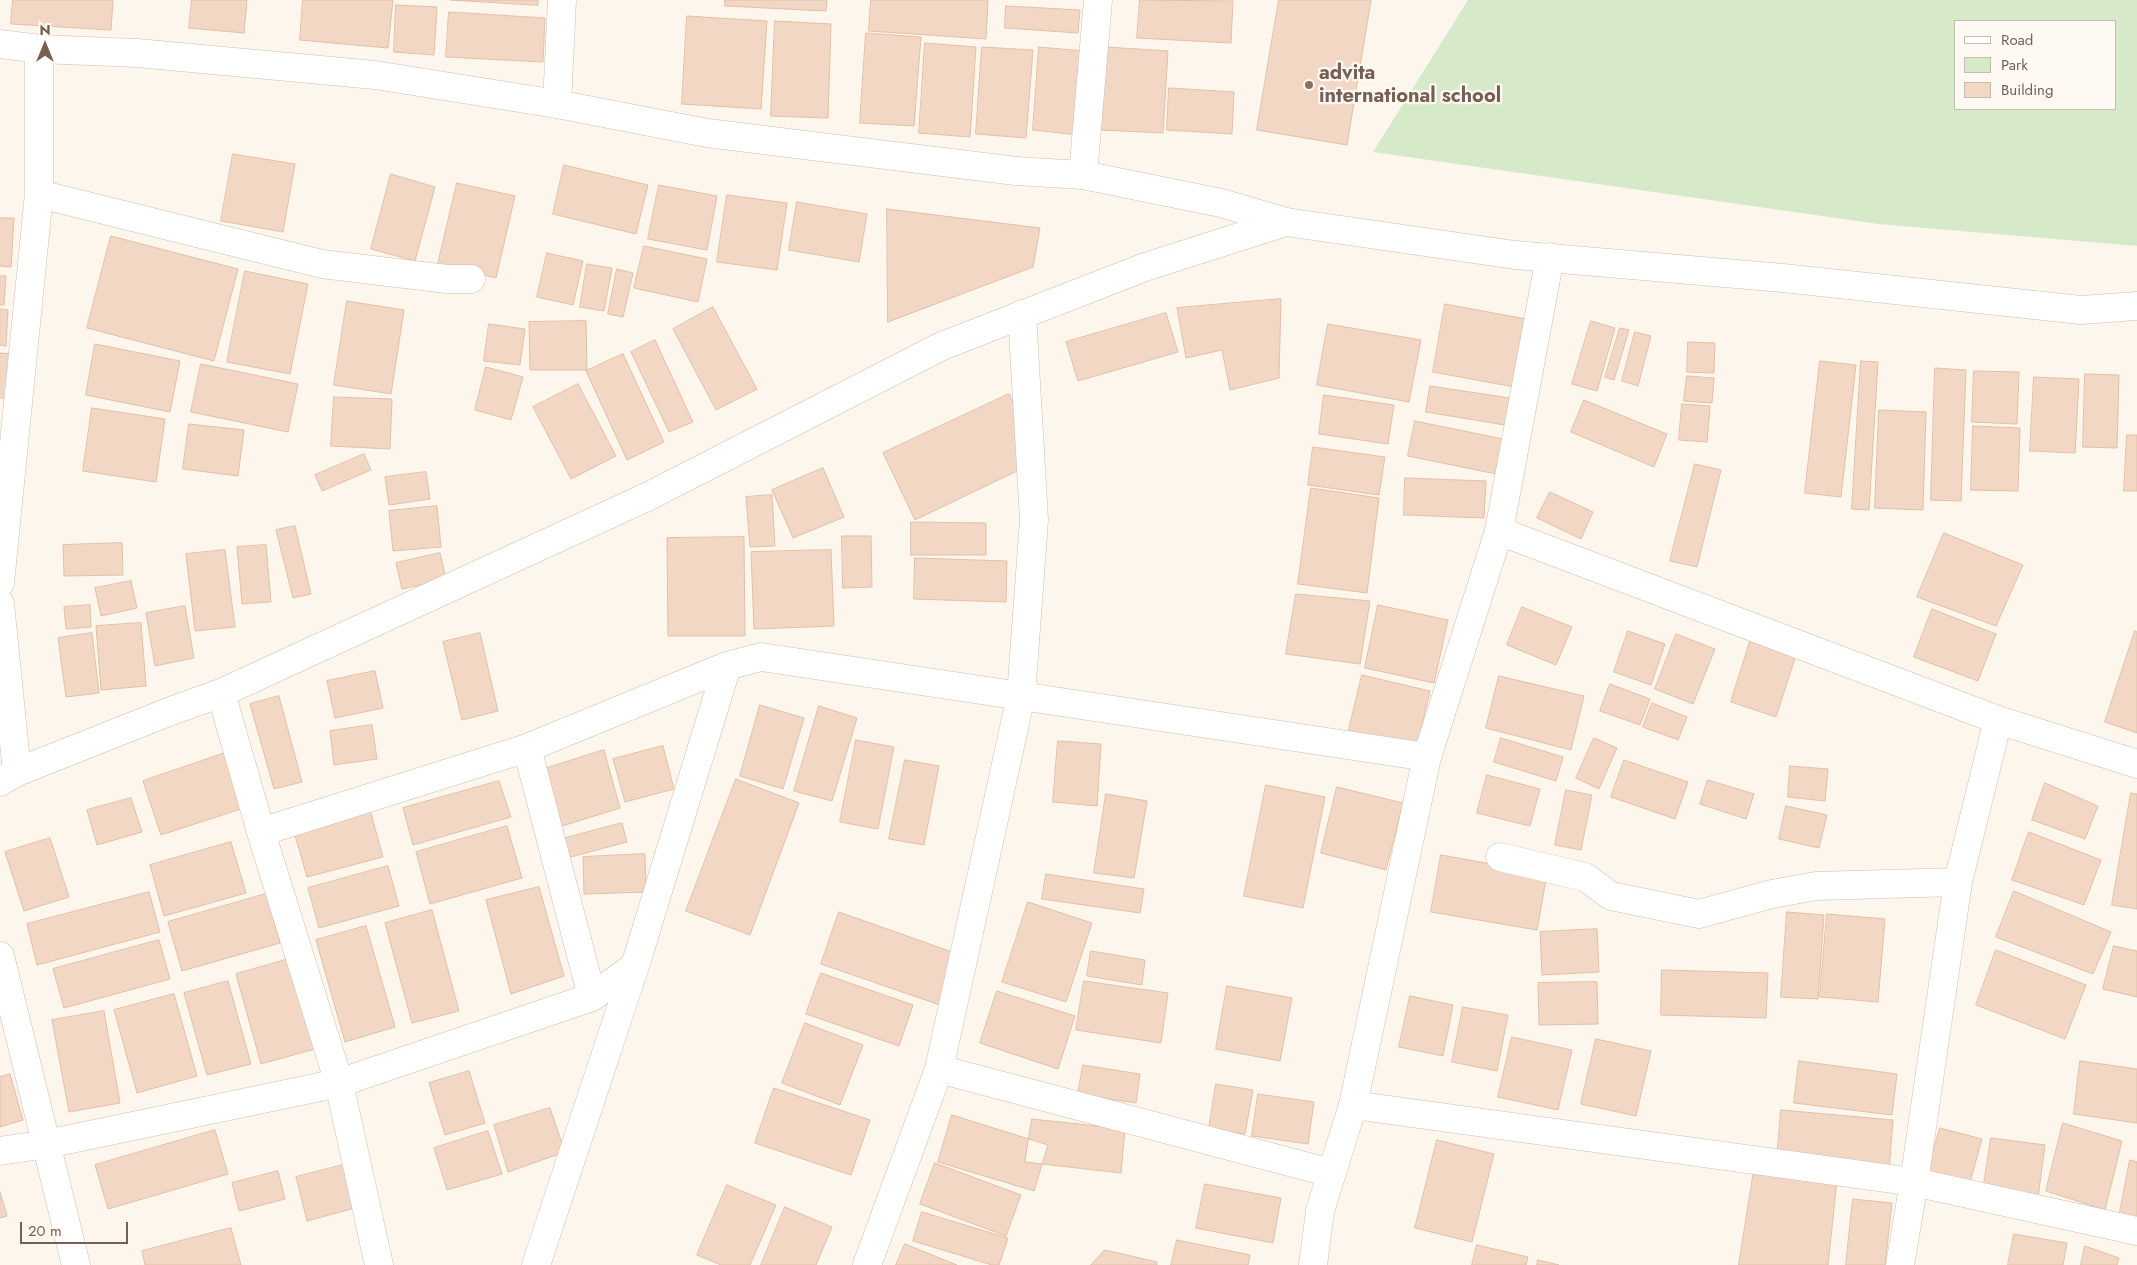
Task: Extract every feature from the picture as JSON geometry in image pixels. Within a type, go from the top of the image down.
[{"type":"street","points":[[557,104],[562,0]]},
{"type":"street","points":[[1083,175],[1098,0]]},
{"type":"street","points":[[0,44],[39,49],[137,53],[375,75],[557,104],[707,133],[1016,171],[1083,175],[1221,203],[1286,222],[1515,255],[1783,278],[2081,310],[2137,306]]},
{"type":"street","points":[[0,583],[39,194],[39,49]]},
{"type":"street","points":[[39,194],[322,264],[447,279],[471,279]]},
{"type":"street","points":[[0,604],[8,777],[170,711],[222,693],[649,496],[942,346],[1146,267],[1286,222]]},
{"type":"street","points":[[1313,1265],[1320,1211],[1353,1105],[1428,757],[1499,532],[1550,257]]},
{"type":"street","points":[[867,1265],[939,1070],[1022,696],[1034,520],[1022,314]]},
{"type":"street","points":[[1499,532],[1998,720],[2137,764]]},
{"type":"street","points":[[261,832],[527,748],[726,666],[761,657],[1428,757]]},
{"type":"street","points":[[536,1265],[635,966],[726,666]]},
{"type":"street","points":[[222,693],[261,832],[339,1082],[379,1265]]},
{"type":"street","points":[[1900,1265],[1958,882],[1998,720]]},
{"type":"street","points":[[527,748],[592,996]]},
{"type":"street","points":[[1500,857],[1585,877],[1611,896],[1699,914],[1772,894],[1816,886],[1958,882]]},
{"type":"street","points":[[0,956],[76,1265]]},
{"type":"street","points":[[0,1151],[47,1144],[339,1082],[592,996],[635,966]]},
{"type":"street","points":[[939,1070],[1331,1173]]},
{"type":"street","points":[[1353,1105],[1914,1182],[2137,1231]]},
{"type":"green space","points":[[1468,0],[2137,0],[2137,246],[1878,224],[1373,152]]},
{"type":"building","points":[[13,0],[113,0],[111,30],[11,24]]},
{"type":"building","points":[[192,0],[247,0],[244,33],[189,28]]},
{"type":"building","points":[[303,0],[393,0],[388,48],[300,40]]},
{"type":"building","points":[[451,0],[538,0],[538,5]]},
{"type":"building","points":[[725,0],[827,0],[826,11],[725,6]]},
{"type":"building","points":[[871,0],[988,0],[986,39],[869,31]]},
{"type":"building","points":[[1140,0],[1233,1],[1231,43],[1137,38]]},
{"type":"building","points":[[1279,0],[1371,0],[1347,145],[1257,130]]},
{"type":"building","points":[[396,5],[437,7],[434,55],[394,52]]},
{"type":"building","points":[[1006,6],[1080,10],[1078,33],[1005,28]]},
{"type":"building","points":[[449,12],[545,18],[543,62],[446,57]]},
{"type":"building","points":[[687,16],[767,21],[761,109],[682,104]]},
{"type":"building","points":[[775,21],[831,24],[828,118],[771,116]]},
{"type":"building","points":[[866,33],[921,37],[914,126],[860,123]]},
{"type":"building","points":[[925,43],[976,47],[970,137],[919,133]]},
{"type":"building","points":[[982,47],[1033,50],[1026,138],[976,134]]},
{"type":"building","points":[[1039,47],[1084,51],[1078,135],[1033,130]]},
{"type":"building","points":[[1106,47],[1168,51],[1163,133],[1101,130]]},
{"type":"building","points":[[1169,88],[1234,92],[1232,134],[1167,130]]},
{"type":"building","points":[[233,154],[295,164],[283,232],[221,221]]},
{"type":"building","points":[[564,165],[648,185],[636,234],[553,214]]},
{"type":"building","points":[[391,174],[435,187],[415,261],[371,249]]},
{"type":"building","points":[[457,183],[515,196],[496,278],[438,264]]},
{"type":"building","points":[[659,185],[717,196],[707,250],[648,239]]},
{"type":"building","points":[[727,195],[787,203],[777,270],[717,262]]},
{"type":"building","points":[[797,202],[867,214],[859,262],[789,250]]},
{"type":"building","points":[[887,209],[1040,228],[1033,267],[888,322]]},
{"type":"building","points":[[0,218],[14,218],[11,267],[0,266]]},
{"type":"building","points":[[111,236],[238,269],[214,361],[87,328]]},
{"type":"building","points":[[644,246],[707,259],[698,302],[634,288]]},
{"type":"building","points":[[547,253],[583,261],[573,305],[537,297]]},
{"type":"building","points":[[587,264],[612,268],[604,311],[580,307]]},
{"type":"building","points":[[617,269],[633,273],[623,317],[608,314]]},
{"type":"building","points":[[245,271],[308,284],[290,374],[227,362]]},
{"type":"building","points":[[0,276],[6,276],[4,305],[0,305]]},
{"type":"building","points":[[1281,299],[1279,378],[1230,390],[1222,350],[1186,358],[1177,308]]},
{"type":"building","points":[[347,301],[404,310],[391,394],[334,385]]},
{"type":"building","points":[[1445,304],[1537,321],[1525,389],[1433,372]]},
{"type":"building","points":[[713,307],[757,389],[716,410],[673,329]]},
{"type":"building","points":[[0,309],[8,310],[6,346],[0,345]]},
{"type":"building","points":[[1166,313],[1178,352],[1078,381],[1066,342]]},
{"type":"building","points":[[586,321],[587,370],[530,370],[529,322]]},
{"type":"building","points":[[1591,321],[1615,328],[1597,391],[1572,384]]},
{"type":"building","points":[[489,324],[525,329],[520,365],[484,361]]},
{"type":"building","points":[[1328,324],[1421,340],[1409,402],[1317,385]]},
{"type":"building","points":[[1620,328],[1629,330],[1614,380],[1605,377]]},
{"type":"building","points":[[1635,332],[1651,336],[1638,386],[1622,381]]},
{"type":"building","points":[[655,340],[693,422],[669,432],[631,352]]},
{"type":"building","points":[[1688,342],[1715,343],[1714,373],[1687,372]]},
{"type":"building","points":[[95,344],[180,361],[170,412],[86,395]]},
{"type":"building","points":[[0,353],[16,354],[13,399],[0,398]]},
{"type":"building","points":[[623,354],[664,442],[627,460],[586,371]]},
{"type":"building","points":[[1820,361],[1856,365],[1841,497],[1805,493]]},
{"type":"building","points":[[1861,361],[1878,362],[1869,510],[1852,509]]},
{"type":"building","points":[[201,364],[298,384],[288,432],[191,412]]},
{"type":"building","points":[[486,367],[523,377],[511,420],[475,410]]},
{"type":"building","points":[[1935,368],[1966,370],[1961,501],[1931,500]]},
{"type":"building","points":[[1974,371],[2019,372],[2017,424],[1972,422]]},
{"type":"building","points":[[2085,374],[2119,375],[2117,448],[2083,447]]},
{"type":"building","points":[[1687,376],[1714,378],[1712,403],[1684,401]]},
{"type":"building","points":[[2034,377],[2079,379],[2075,453],[2030,451]]},
{"type":"building","points":[[578,384],[616,456],[571,479],[533,407]]},
{"type":"building","points":[[1430,386],[1510,398],[1505,425],[1426,412]]},
{"type":"building","points":[[1009,394],[1040,460],[915,520],[883,453]]},
{"type":"building","points":[[1324,395],[1394,405],[1388,444],[1319,434]]},
{"type":"building","points":[[334,397],[392,399],[390,449],[331,446]]},
{"type":"building","points":[[1584,400],[1667,434],[1654,467],[1571,432]]},
{"type":"building","points":[[1682,404],[1710,406],[1707,442],[1679,440]]},
{"type":"building","points":[[92,408],[165,419],[156,482],[83,471]]},
{"type":"building","points":[[1879,410],[1926,412],[1923,510],[1875,508]]},
{"type":"building","points":[[1415,421],[1508,440],[1501,475],[1408,456]]},
{"type":"building","points":[[189,424],[244,430],[238,476],[183,469]]},
{"type":"building","points":[[1973,426],[2020,428],[2018,491],[1971,490]]},
{"type":"building","points":[[2127,435],[2137,435],[2137,491],[2124,491]]},
{"type":"building","points":[[1313,447],[1385,457],[1379,495],[1308,485]]},
{"type":"building","points":[[364,454],[371,470],[322,491],[315,475]]},
{"type":"building","points":[[1695,464],[1721,470],[1697,567],[1670,561]]},
{"type":"building","points":[[823,468],[844,517],[793,538],[772,490]]},
{"type":"building","points":[[426,472],[430,499],[389,505],[385,477]]},
{"type":"building","points":[[1405,478],[1486,481],[1484,518],[1404,515]]},
{"type":"building","points":[[1311,488],[1379,498],[1367,593],[1298,584]]},
{"type":"building","points":[[1550,492],[1593,512],[1581,539],[1537,518]]},
{"type":"building","points":[[772,495],[775,546],[750,547],[746,497]]},
{"type":"building","points":[[437,506],[441,547],[393,551],[389,511]]},
{"type":"building","points":[[911,522],[986,523],[986,555],[911,555]]},
{"type":"building","points":[[295,526],[311,594],[293,598],[276,530]]},
{"type":"building","points":[[1944,533],[2023,565],[1996,626],[1917,597]]},
{"type":"building","points":[[842,536],[871,536],[872,587],[843,588]]},
{"type":"building","points":[[744,537],[745,636],[668,636],[667,538]]},
{"type":"building","points":[[122,543],[123,575],[64,576],[63,545]]},
{"type":"building","points":[[266,545],[271,602],[242,604],[237,547]]},
{"type":"building","points":[[225,550],[235,627],[195,631],[186,554]]},
{"type":"building","points":[[831,550],[834,626],[754,629],[751,552]]},
{"type":"building","points":[[440,553],[446,579],[402,589],[396,563]]},
{"type":"building","points":[[915,558],[1007,561],[1006,602],[914,599]]},
{"type":"building","points":[[131,581],[137,608],[101,616],[95,588]]},
{"type":"building","points":[[1296,594],[1370,601],[1360,664],[1286,654]]},
{"type":"building","points":[[90,605],[91,627],[66,629],[64,607]]},
{"type":"building","points":[[1378,605],[1448,620],[1434,683],[1365,668]]},
{"type":"building","points":[[185,606],[194,658],[155,666],[146,613]]},
{"type":"building","points":[[1522,607],[1572,627],[1556,665],[1507,645]]},
{"type":"building","points":[[1932,609],[1996,634],[1978,681],[1914,657]]},
{"type":"building","points":[[141,623],[146,686],[101,690],[96,626]]},
{"type":"building","points":[[1628,631],[1665,644],[1651,685],[1614,672]]},
{"type":"building","points":[[2135,631],[2137,632],[2137,733],[2105,722]]},
{"type":"building","points":[[92,633],[99,693],[66,697],[58,638]]},
{"type":"building","points":[[480,633],[498,711],[462,720],[443,642]]},
{"type":"building","points":[[1676,634],[1715,649],[1693,704],[1655,689]]},
{"type":"building","points":[[1751,638],[1797,652],[1776,717],[1731,702]]},
{"type":"building","points":[[375,671],[383,708],[335,718],[327,681]]},
{"type":"building","points":[[1362,675],[1430,691],[1416,750],[1348,734]]},
{"type":"building","points":[[1499,676],[1584,696],[1571,750],[1486,728]]},
{"type":"building","points":[[1610,684],[1650,699],[1640,725],[1600,711]]},
{"type":"building","points":[[279,696],[302,782],[274,789],[250,704]]},
{"type":"building","points":[[1652,703],[1687,717],[1678,740],[1643,727]]},
{"type":"building","points":[[760,705],[804,718],[783,789],[740,776]]},
{"type":"building","points":[[819,706],[857,718],[832,801],[794,791]]},
{"type":"building","points":[[372,725],[377,759],[334,765],[330,731]]},
{"type":"building","points":[[1501,738],[1563,757],[1556,781],[1494,762]]},
{"type":"building","points":[[1594,738],[1617,748],[1599,789],[1576,778]]},
{"type":"building","points":[[856,740],[894,747],[878,829],[840,822]]},
{"type":"building","points":[[1058,741],[1101,744],[1097,806],[1053,802]]},
{"type":"building","points":[[663,746],[674,789],[625,802],[613,759]]},
{"type":"building","points":[[604,750],[620,808],[559,827],[544,769]]},
{"type":"building","points":[[225,753],[244,808],[161,835],[143,781]]},
{"type":"building","points":[[905,760],[939,766],[924,845],[889,839]]},
{"type":"building","points":[[1624,760],[1688,782],[1675,819],[1611,797]]},
{"type":"building","points":[[1790,766],[1828,769],[1825,801],[1788,797]]},
{"type":"building","points":[[1487,775],[1540,789],[1530,826],[1477,813]]},
{"type":"building","points":[[736,779],[799,803],[750,935],[686,911]]},
{"type":"building","points":[[1708,780],[1754,794],[1746,819],[1700,804]]},
{"type":"building","points":[[499,781],[511,817],[413,845],[403,808]]},
{"type":"building","points":[[2045,783],[2098,806],[2085,839],[2032,820]]},
{"type":"building","points":[[1266,785],[1325,797],[1303,908],[1244,896]]},
{"type":"building","points":[[1337,787],[1403,803],[1386,870],[1321,853]]},
{"type":"building","points":[[1566,790],[1592,795],[1581,850],[1555,845]]},
{"type":"building","points":[[2131,793],[2137,794],[2137,909],[2112,905]]},
{"type":"building","points":[[1106,794],[1147,801],[1134,878],[1094,873]]},
{"type":"building","points":[[131,798],[142,832],[97,845],[87,810]]},
{"type":"building","points":[[1786,806],[1827,815],[1819,848],[1779,839]]},
{"type":"building","points":[[370,810],[383,857],[307,877],[294,832]]},
{"type":"building","points":[[622,823],[627,842],[567,858],[562,839]]},
{"type":"building","points":[[507,826],[522,878],[430,904],[416,852]]},
{"type":"building","points":[[2029,832],[2101,860],[2084,905],[2012,880]]},
{"type":"building","points":[[50,838],[69,897],[24,911],[5,852]]},
{"type":"building","points":[[231,842],[246,893],[164,916],[150,865]]},
{"type":"building","points":[[645,854],[646,892],[584,894],[583,857]]},
{"type":"building","points":[[1441,855],[1547,874],[1537,930],[1431,912]]},
{"type":"building","points":[[388,866],[399,906],[319,928],[308,888]]},
{"type":"building","points":[[1046,874],[1144,889],[1140,913],[1042,899]]},
{"type":"building","points":[[539,887],[564,976],[511,994],[486,900]]},
{"type":"building","points":[[2014,891],[2111,932],[2093,974],[1996,937]]},
{"type":"building","points":[[149,892],[160,932],[37,965],[27,924]]},
{"type":"building","points":[[266,894],[280,943],[182,971],[168,922]]},
{"type":"building","points":[[1028,902],[1092,923],[1066,1002],[1002,982]]},
{"type":"building","points":[[432,910],[459,1011],[412,1023],[385,923]]},
{"type":"building","points":[[839,912],[958,954],[940,1005],[821,964]]},
{"type":"building","points":[[1787,912],[1824,915],[1818,999],[1781,997]]},
{"type":"building","points":[[1827,914],[1885,919],[1878,1002],[1820,997]]},
{"type":"building","points":[[366,926],[395,1027],[345,1042],[316,940]]},
{"type":"building","points":[[1597,929],[1599,972],[1542,975],[1540,932]]},
{"type":"building","points":[[159,940],[170,979],[64,1008],[53,969]]},
{"type":"building","points":[[2114,946],[2137,951],[2137,997],[2103,989]]},
{"type":"building","points":[[1996,950],[2086,985],[2065,1039],[1976,1005]]},
{"type":"building","points":[[1091,951],[1145,960],[1142,985],[1087,976]]},
{"type":"building","points":[[289,959],[315,1049],[261,1064],[236,974]]},
{"type":"building","points":[[1662,970],[1768,973],[1766,1018],[1661,1015]]},
{"type":"building","points":[[821,973],[913,1005],[899,1046],[806,1014]]},
{"type":"building","points":[[228,981],[251,1064],[207,1075],[184,993]]},
{"type":"building","points":[[1084,981],[1168,993],[1161,1043],[1076,1030]]},
{"type":"building","points":[[1597,982],[1598,1024],[1539,1025],[1538,983]]},
{"type":"building","points":[[1227,986],[1292,998],[1280,1061],[1216,1049]]},
{"type":"building","points":[[997,991],[1075,1016],[1058,1069],[980,1043]]},
{"type":"building","points":[[174,994],[197,1076],[137,1093],[114,1010]]},
{"type":"building","points":[[1410,996],[1453,1005],[1443,1056],[1399,1047]]},
{"type":"building","points":[[1463,1007],[1508,1015],[1497,1071],[1452,1062]]},
{"type":"building","points":[[104,1011],[120,1103],[69,1112],[52,1020]]},
{"type":"building","points":[[805,1023],[863,1045],[840,1105],[782,1083]]},
{"type":"building","points":[[1512,1037],[1572,1050],[1558,1110],[1498,1097]]},
{"type":"building","points":[[1596,1039],[1651,1051],[1636,1116],[1581,1104]]},
{"type":"building","points":[[1799,1061],[1897,1074],[1892,1115],[1794,1103]]},
{"type":"building","points":[[2080,1061],[2137,1069],[2137,1123],[2074,1114]]},
{"type":"building","points":[[1083,1065],[1140,1074],[1136,1103],[1078,1094]]},
{"type":"building","points":[[469,1071],[485,1123],[445,1135],[429,1083]]},
{"type":"building","points":[[10,1074],[23,1120],[0,1127],[0,1077]]},
{"type":"building","points":[[1216,1084],[1253,1090],[1245,1134],[1209,1128]]},
{"type":"building","points":[[774,1088],[870,1120],[851,1175],[755,1143]]},
{"type":"building","points":[[1258,1094],[1314,1102],[1308,1144],[1252,1136]]},
{"type":"building","points":[[550,1108],[565,1152],[508,1172],[494,1125]]},
{"type":"building","points":[[1781,1110],[1893,1120],[1889,1170],[1777,1160]]},
{"type":"building","points":[[952,1115],[1048,1145],[1034,1191],[938,1162]]},
{"type":"building","points":[[1032,1119],[1125,1129],[1121,1173],[1025,1162]]},
{"type":"building","points":[[2063,1123],[2122,1141],[2105,1210],[2046,1191]]},
{"type":"building","points":[[1940,1128],[1982,1139],[1969,1186],[1927,1174]]},
{"type":"building","points":[[215,1130],[228,1174],[108,1209],[95,1165]]},
{"type":"building","points":[[488,1131],[502,1174],[447,1190],[434,1148]]},
{"type":"building","points":[[1991,1138],[2045,1145],[2038,1198],[1983,1190]]},
{"type":"building","points":[[1437,1140],[1494,1154],[1472,1242],[1415,1228]]},
{"type":"building","points":[[2130,1160],[2137,1162],[2137,1220],[2119,1217]]},
{"type":"building","points":[[935,1163],[1021,1195],[1006,1236],[920,1204]]},
{"type":"building","points":[[343,1165],[355,1208],[307,1221],[296,1177]]},
{"type":"building","points":[[1754,1170],[1837,1180],[1828,1265],[1739,1265]]},
{"type":"building","points":[[278,1171],[285,1199],[239,1211],[232,1183]]},
{"type":"building","points":[[1205,1184],[1281,1198],[1273,1243],[1196,1228]]},
{"type":"building","points":[[727,1185],[776,1205],[750,1265],[721,1265],[697,1255]]},
{"type":"building","points":[[0,1192],[7,1216],[0,1218]]},
{"type":"building","points":[[1853,1199],[1892,1203],[1885,1265],[1846,1265]]},
{"type":"building","points":[[785,1207],[832,1227],[816,1265],[761,1265]]},
{"type":"building","points":[[922,1212],[1008,1238],[999,1265],[992,1265],[913,1241]]},
{"type":"building","points":[[231,1228],[241,1265],[145,1265],[142,1251]]},
{"type":"building","points":[[2014,1234],[2067,1243],[2063,1265],[2008,1265]]},
{"type":"building","points":[[1177,1240],[1250,1255],[1248,1265],[1171,1265]]},
{"type":"building","points":[[905,1244],[957,1265],[896,1265]]},
{"type":"building","points":[[1477,1245],[1528,1257],[1526,1265],[1472,1265]]},
{"type":"building","points":[[2085,1246],[2119,1258],[2117,1265],[2081,1265]]},
{"type":"building","points":[[1105,1250],[1157,1262],[1157,1265],[1091,1265]]},
{"type":"building","points":[[1538,1260],[1559,1265],[1537,1265]]},
{"type":"place","name":"advita international school","points":[[1309,85]]}]
